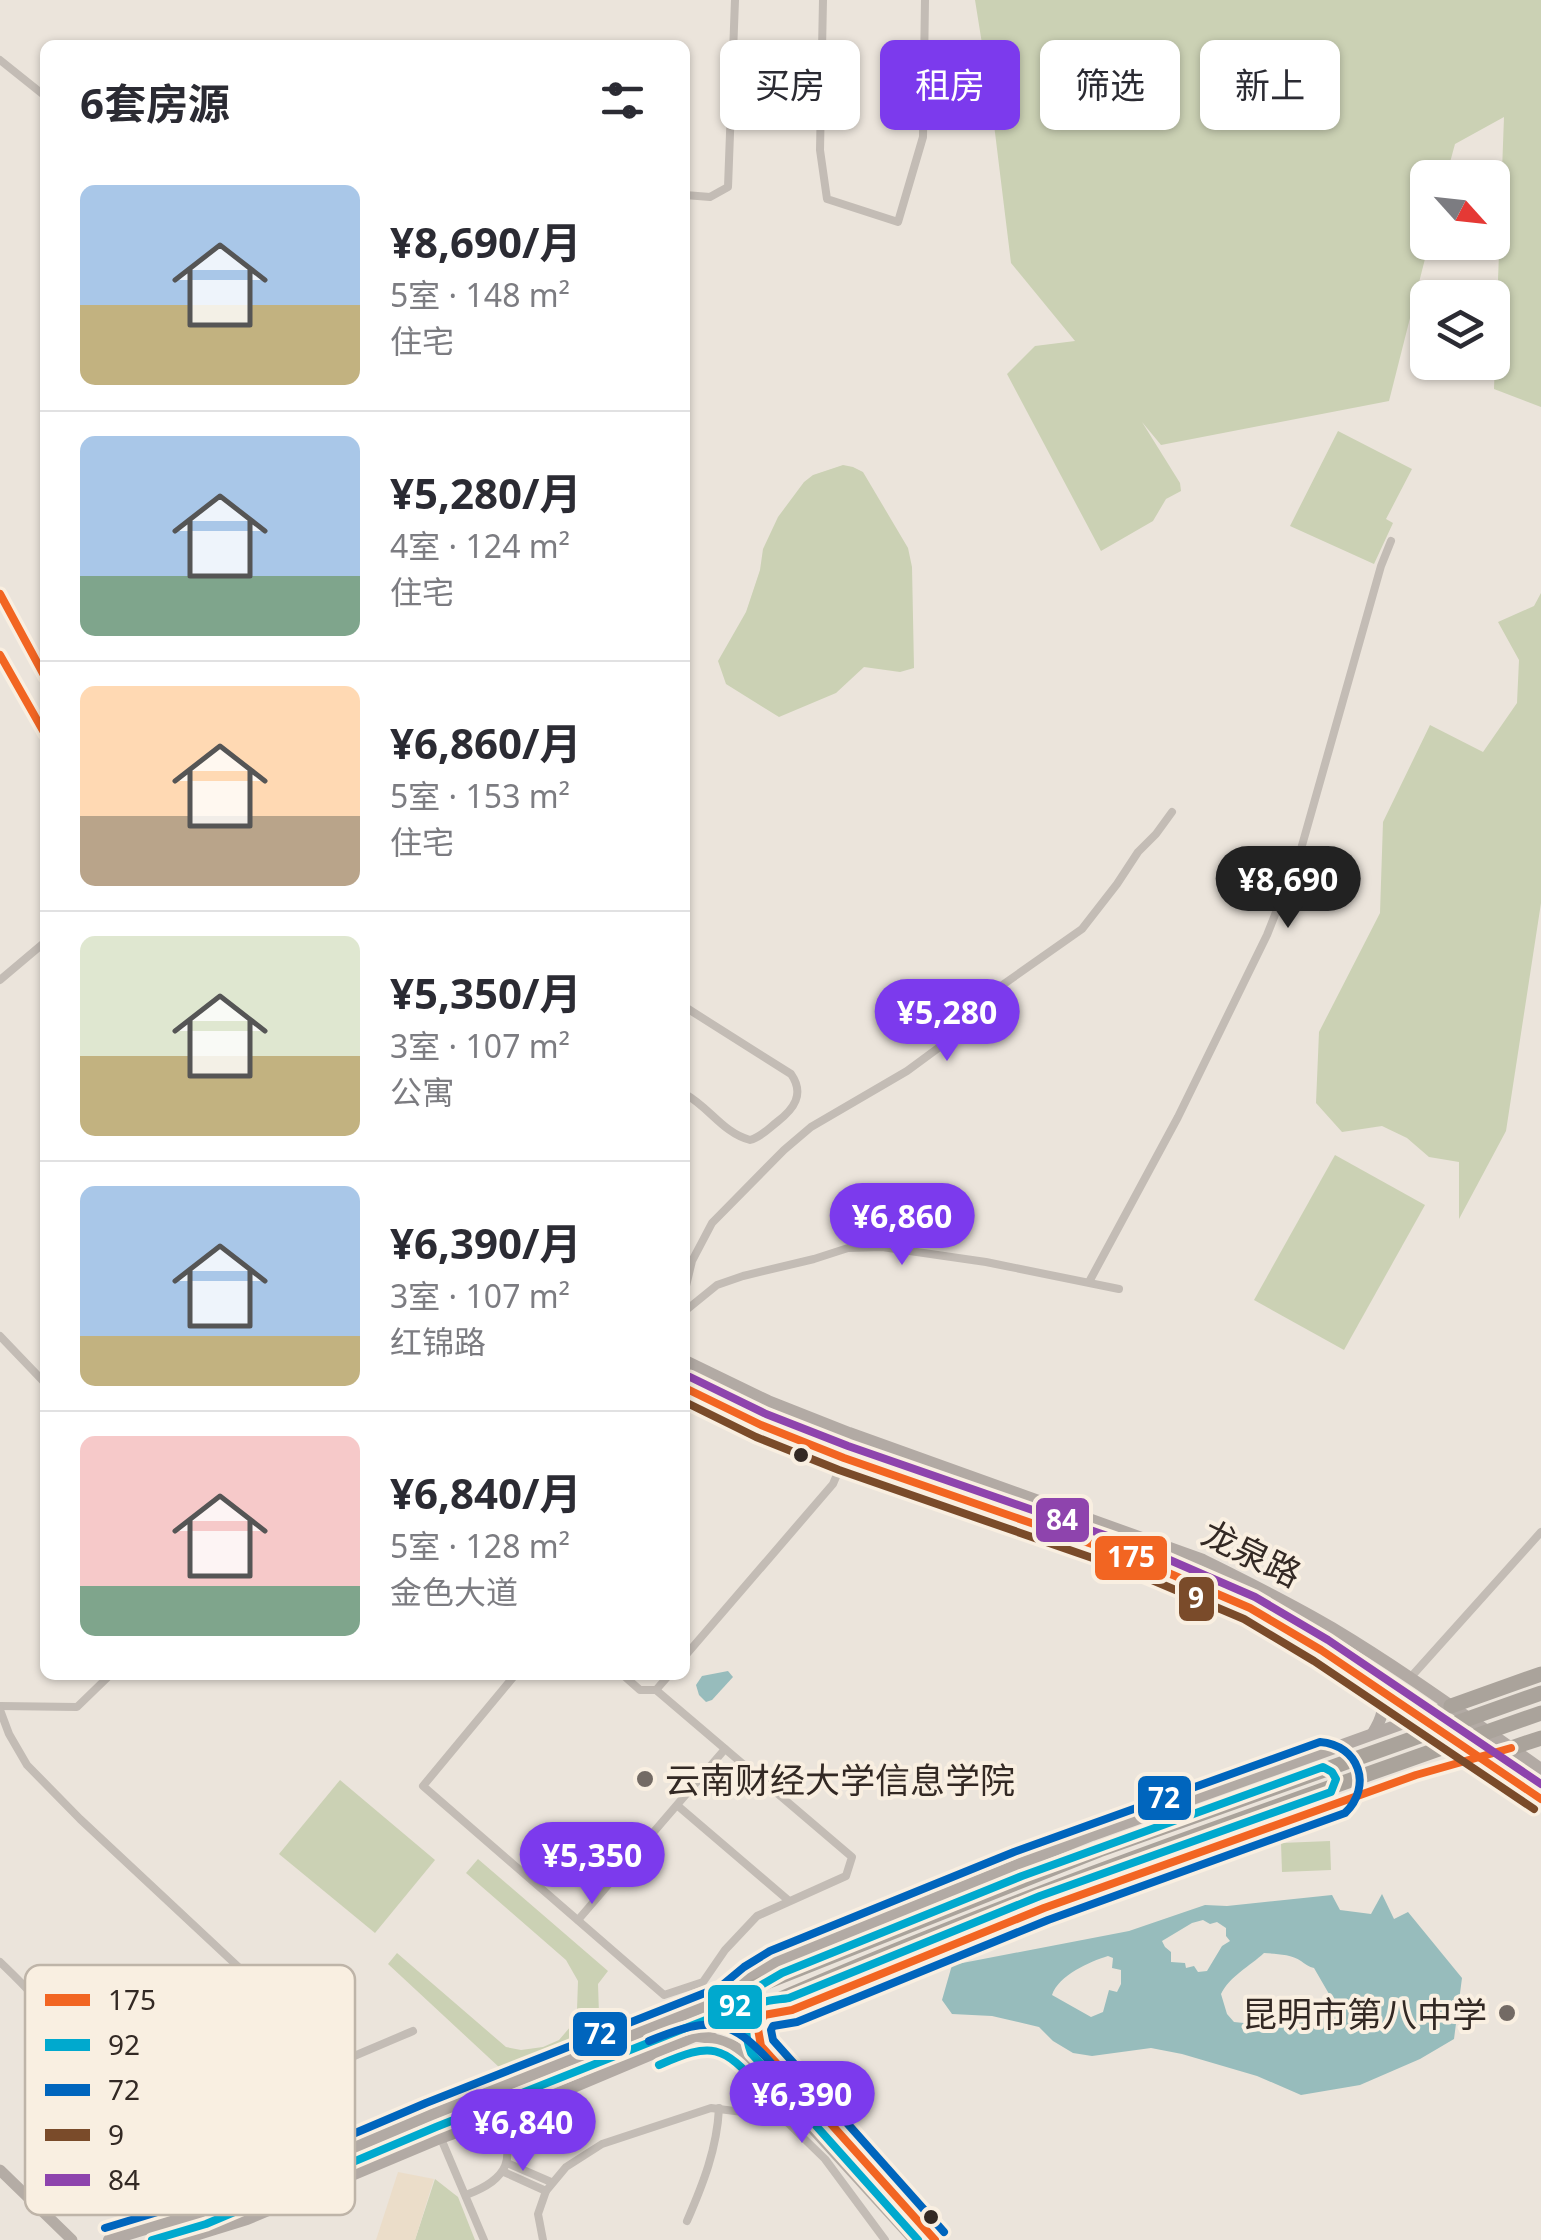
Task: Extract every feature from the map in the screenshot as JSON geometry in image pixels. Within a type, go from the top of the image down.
[{"type":"highway","points":[[1451,1706],[1541,1674]]},
{"type":"highway","points":[[726,1998],[1098,1850],[1541,1693]]},
{"type":"highway","points":[[742,2016],[940,1932],[1128,1859],[1541,1713]]},
{"type":"highway","points":[[1512,1748],[1541,1738]]},
{"type":"main road","points":[[0,594],[40,667]]},
{"type":"main road","points":[[0,654],[40,725]]},
{"type":"main road","name":"龙泉路","points":[[690,1363],[768,1402],[1204,1560],[1298,1608],[1410,1678],[1541,1769]]},
{"type":"main road","name":"龙泉路","points":[[690,1390],[844,1458],[1138,1560],[1234,1601],[1321,1650],[1541,1799]]},
{"type":"main road","points":[[1372,1733],[1382,1718],[1380,1690]]},
{"type":"main road","points":[[355,2147],[726,1998],[766,1968],[802,1950],[1055,1850],[1451,1706]]},
{"type":"main road","points":[[355,2174],[742,2016],[792,2010],[1044,1908],[1416,1774],[1512,1748]]},
{"type":"main road","points":[[1322,1754],[1338,1758],[1348,1772],[1349,1788],[1340,1802]]},
{"type":"main road","points":[[109,2240],[191,2215]]},
{"type":"main road","points":[[180,2240],[257,2215]]},
{"type":"street","points":[[690,196],[710,198],[728,187],[736,0]]},
{"type":"street","points":[[824,0],[820,150],[827,199],[898,222],[922,137],[925,0]]},
{"type":"street","points":[[0,60],[40,92]]},
{"type":"street","points":[[1089,1282],[1178,1116],[1267,935],[1301,850],[1391,540]]},
{"type":"street","points":[[690,1269],[712,1223],[784,1150],[811,1127],[930,1054],[1001,986],[1082,929],[1172,812]]},
{"type":"street","points":[[0,980],[40,946]]},
{"type":"street","points":[[690,1010],[791,1074],[798,1094],[788,1113],[758,1138],[750,1140],[730,1132],[690,1097]]},
{"type":"street","points":[[690,1307],[717,1285],[848,1248],[882,1246],[1119,1289]]},
{"type":"street","points":[[0,1336],[40,1378]]},
{"type":"street","points":[[690,1650],[833,1484],[844,1458]]},
{"type":"street","points":[[1410,1678],[1541,1532]]},
{"type":"street","points":[[105,1680],[77,1706],[0,1708],[9,1734],[26,1765],[80,1820],[236,1965]]},
{"type":"street","points":[[511,1680],[423,1786],[664,1995],[703,1982],[725,1950],[757,1916],[846,1876],[852,1856],[656,1690],[640,1690],[629,1680]]},
{"type":"street","points":[[656,1690],[664,1680]]},
{"type":"street","points":[[578,1920],[726,1748]]},
{"type":"street","points":[[678,1806],[788,1900]]},
{"type":"street","points":[[0,1962],[25,1987]]},
{"type":"street","points":[[779,2000],[764,2015],[758,2029],[761,2046],[936,2240]]},
{"type":"street","points":[[355,2055],[413,2031]]},
{"type":"street","points":[[696,2036],[715,2038],[742,2050],[911,2239]]},
{"type":"street","points":[[686,2221],[718,2136],[719,2108]]},
{"type":"street","points":[[543,2240],[538,2214],[546,2191],[566,2167],[602,2144],[719,2108],[773,2116],[788,2123],[826,2158],[885,2240]]},
{"type":"street","points":[[431,2115],[484,2240]]},
{"type":"street","points":[[466,2196],[487,2187],[505,2168],[506,2135],[500,2116]]},
{"type":"street","points":[[505,2168],[552,2182]]},
{"type":"street","points":[[505,2168],[546,2191]]},
{"type":"street","points":[[0,2170],[25,2194]]},
{"type":"street","points":[[46,2215],[72,2240]]},
{"type":"green space","points":[[975,0],[1541,0],[1541,407],[1494,389],[1494,380],[1510,380],[1510,280],[1498,280],[1499,260],[1510,260],[1510,160],[1502,160],[1504,117],[1455,144],[1451,160],[1410,160],[1410,260],[1425,260],[1420,280],[1410,280],[1410,318],[1389,401],[1161,445],[1142,422],[1180,483],[1181,491],[1166,499],[1153,521],[1101,551],[1007,374],[1035,346],[1075,341],[1011,263],[995,130],[1020,130],[1020,40],[981,40]]},
{"type":"green space","points":[[1338,431],[1412,469],[1386,519],[1393,523],[1374,564],[1290,526]]},
{"type":"green space","points":[[843,465],[863,472],[908,548],[912,567],[914,668],[900,672],[864,667],[836,693],[779,717],[726,684],[718,661],[746,612],[763,549],[778,517],[804,482]]},
{"type":"green space","points":[[1541,593],[1541,903],[1506,1131],[1459,1219],[1459,1162],[1429,1157],[1407,1138],[1382,1126],[1342,1132],[1316,1103],[1319,1032],[1380,913],[1383,822],[1430,725],[1483,752],[1517,703],[1519,660],[1498,622],[1534,606]]},
{"type":"green space","points":[[1335,1155],[1425,1205],[1344,1350],[1254,1300]]},
{"type":"green space","points":[[340,1780],[435,1860],[375,1933],[279,1854]]},
{"type":"green space","points":[[1330,1841],[1331,1870],[1282,1872],[1281,1843]]},
{"type":"green space","points":[[478,1859],[608,1971],[598,1984],[599,2014],[591,2031],[500,2068],[388,1964],[397,1953],[506,2047],[543,2047],[559,2040],[571,2026],[577,2010],[578,1981],[566,1960],[466,1873]]},
{"type":"green space","points":[[435,2179],[458,2197],[475,2240],[415,2240]]},
{"type":"shaded area","points":[[398,2172],[434,2179],[415,2240],[376,2240]]},
{"type":"water","points":[[728,1671],[733,1677],[706,1702],[696,1685],[702,1676]]},
{"type":"water","points":[[1382,1894],[1394,1919],[1408,1912],[1462,1978],[1454,2039],[1420,2059],[1360,2085],[1301,2095],[1257,2076],[1151,2048],[1092,2056],[1073,2053],[1039,2027],[992,2016],[952,2014],[942,2000],[952,1965],[1129,1931],[1205,1905],[1332,1895],[1340,1910],[1371,1914]],"holes":[[[1203,1920],[1226,1928],[1230,1941],[1222,1946],[1207,1971],[1198,1972],[1194,1966],[1186,1968],[1185,1963],[1171,1962],[1171,1952],[1162,1941]],[[1264,1953],[1283,1955],[1314,1968],[1336,2006],[1333,2013],[1274,2019],[1263,2025],[1234,2022],[1221,1994],[1234,1977]],[[1108,1956],[1113,1958],[1112,1968],[1121,1970],[1117,1992],[1109,1990],[1103,2012],[1091,2017],[1052,1995],[1068,1975]]]},
{"type":"transit line","name":"175","points":[[0,594],[40,668]]},
{"type":"transit line","name":"175","points":[[0,655],[40,725]]},
{"type":"transit line","name":"84","points":[[690,1377],[766,1414],[848,1446],[1142,1548],[1255,1597],[1328,1640],[1541,1784]]},
{"type":"transit line","name":"175","points":[[690,1390],[761,1425],[844,1458],[1138,1560],[1250,1608],[1321,1650],[1541,1799]]},
{"type":"transit line","name":"9","points":[[690,1404],[756,1437],[839,1470],[1133,1572],[1244,1619],[1314,1661],[1534,1809]]},
{"type":"transit line","name":"72","points":[[355,2133],[720,1987],[770,1951],[1014,1852],[1320,1742],[1344,1751],[1358,1768],[1360,1779],[1354,1802],[1345,1813],[1048,1920],[797,2022],[773,2026],[773,2040],[944,2232]]},
{"type":"transit line","name":"175","points":[[935,2240],[761,2046],[758,2029],[764,2015],[792,2010],[1044,1908],[1416,1775],[1511,1748]]},
{"type":"transit line","name":"92","points":[[355,2161],[731,2010],[782,1973],[1022,1876],[1323,1767],[1332,1772],[1336,1779],[1331,1792],[1040,1896],[789,1998],[756,2006],[746,2029],[751,2053],[918,2240]]},
{"type":"transit line","name":"72","points":[[649,2041],[690,2027],[721,2026],[748,2041],[779,2072]]},
{"type":"transit line","name":"92","points":[[659,2065],[692,2053],[715,2051],[736,2063],[761,2088]]},
{"type":"transit line","name":"72","points":[[105,2228],[148,2215]]},
{"type":"transit line","name":"92","points":[[152,2240],[227,2215]]},
{"type":"place","name":"云南财经大学信息学院","points":[[645,1779]]},
{"type":"place","name":"昆明市第八中学","points":[[1507,2013]]}]
